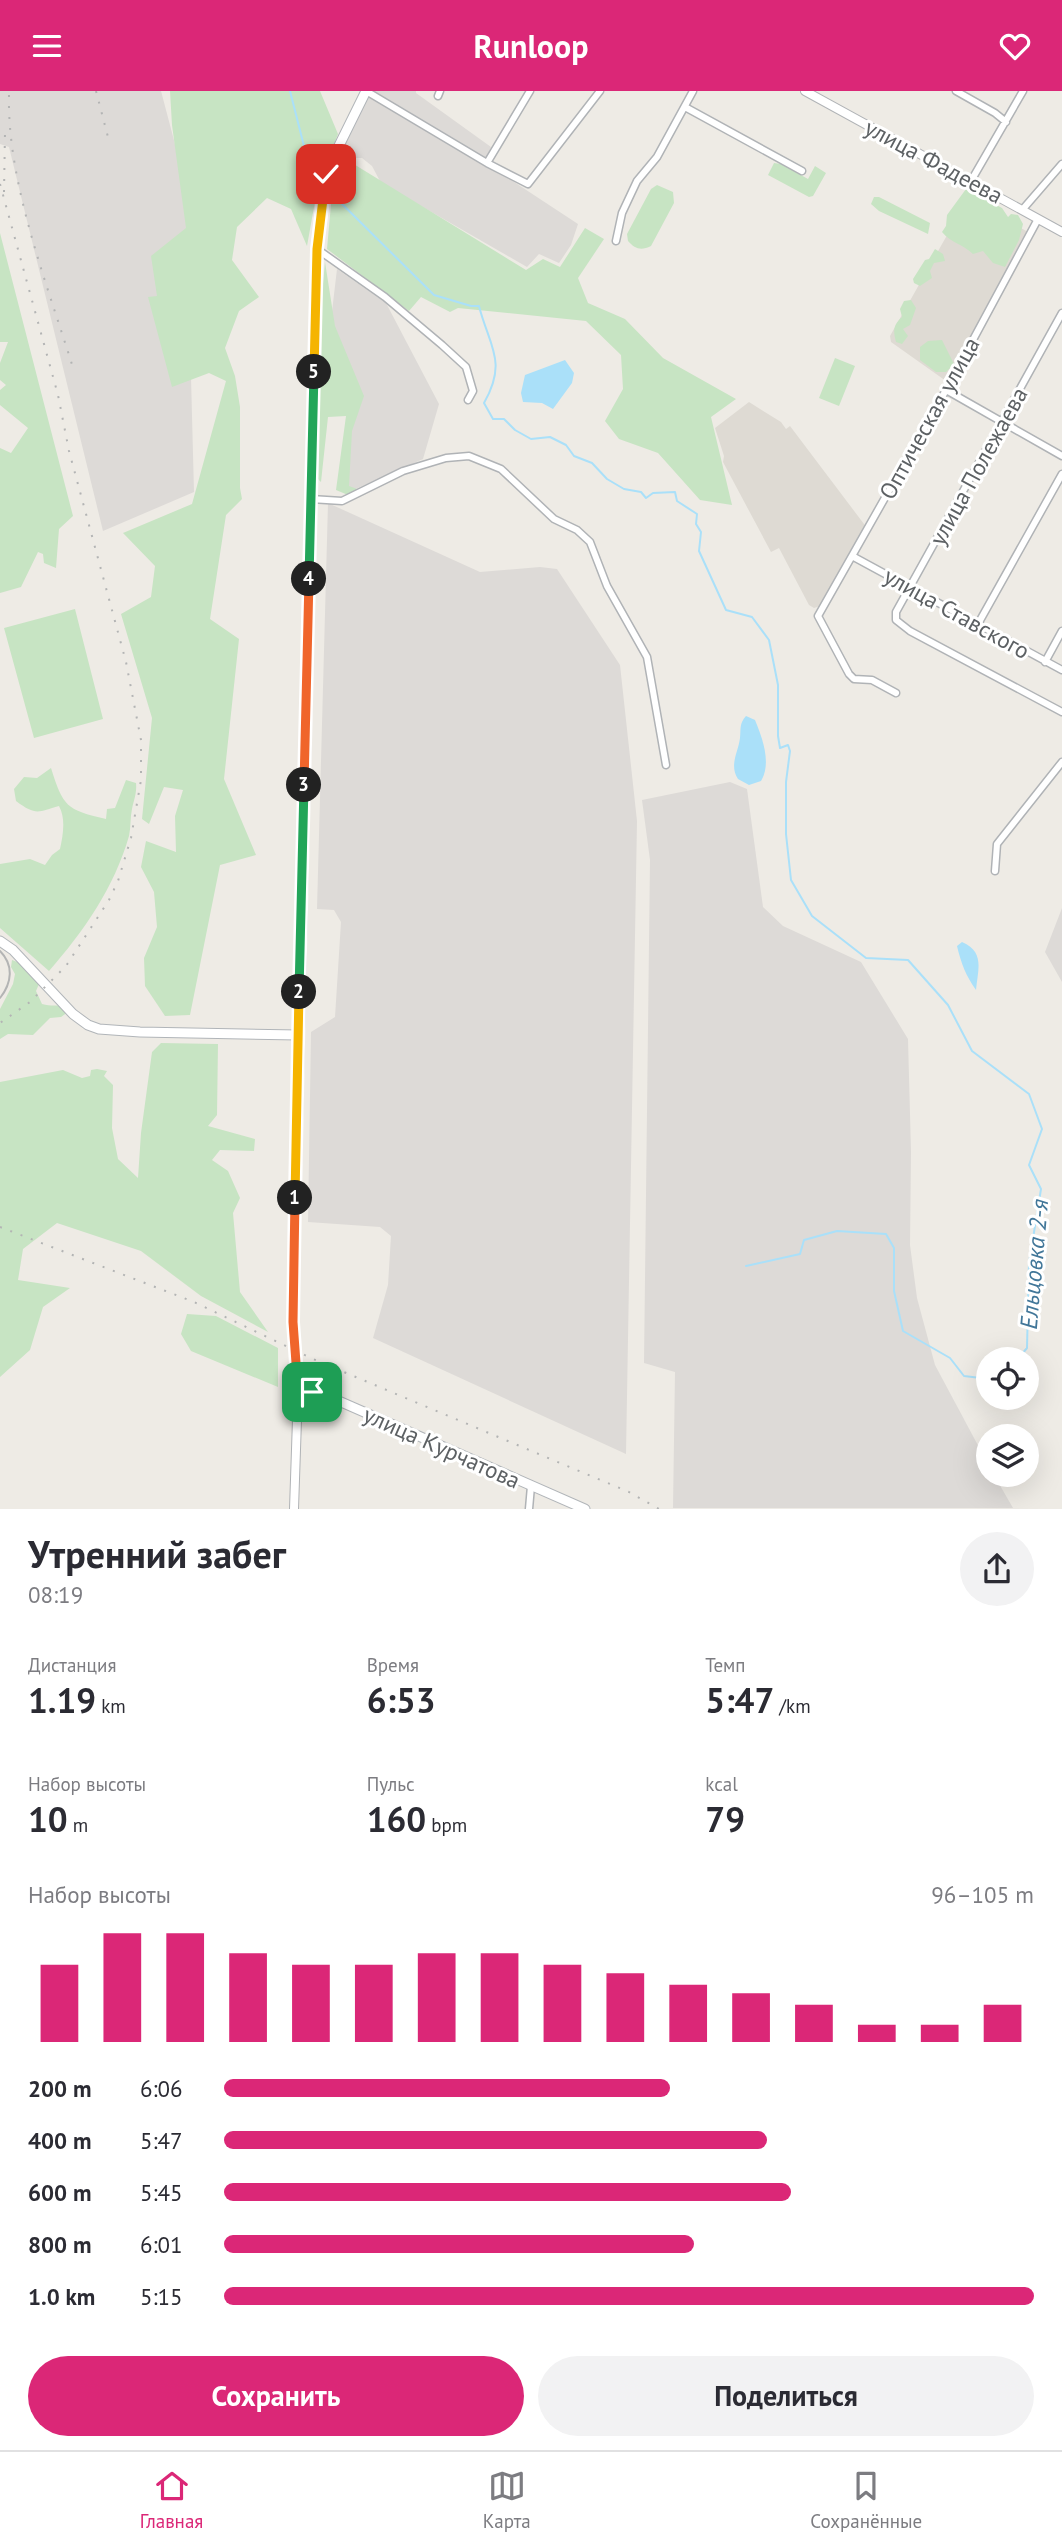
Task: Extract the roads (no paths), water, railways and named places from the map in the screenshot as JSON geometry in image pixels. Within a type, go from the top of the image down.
[{"type":"main road","points":[[298,1390],[293,1322],[317,249],[326,174],[366,91]]},
{"type":"main road","points":[[0,941],[13,950],[73,1014],[99,1029],[298,1035]]},
{"type":"main road","name":"улица Курчатова","points":[[298,1390],[332,1398],[584,1509]]},
{"type":"street","points":[[366,91],[487,163],[528,184],[600,91]]},
{"type":"street","points":[[487,163],[530,91]]},
{"type":"street","points":[[616,241],[622,213],[637,181],[657,157],[693,91]]},
{"type":"street","name":"улица Фадеева","points":[[805,91],[1062,232]]},
{"type":"street","points":[[956,91],[1006,122]]},
{"type":"street","points":[[971,181],[1023,91]]},
{"type":"street","points":[[685,107],[802,171]]},
{"type":"street","points":[[1023,209],[1062,164]]},
{"type":"street","name":"Оптическая улица","points":[[896,693],[872,680],[854,679],[818,616],[946,390],[1038,219]]},
{"type":"street","points":[[317,249],[385,297],[466,367],[473,391],[468,400]]},
{"type":"street","name":"улица Полежаева","points":[[1062,313],[896,612],[897,620],[910,631],[1062,712]]},
{"type":"street","points":[[946,390],[1062,456]]},
{"type":"street","points":[[311,499],[342,501],[403,471],[446,458],[469,456],[501,469],[554,519],[577,530],[590,542],[607,586],[647,657],[666,765]]},
{"type":"street","points":[[978,624],[1062,474]]},
{"type":"street","name":"улица Ставского","points":[[852,556],[1062,670]]},
{"type":"street","points":[[1045,661],[1062,631]]},
{"type":"street","points":[[995,870],[997,844],[1062,762]]},
{"type":"street","points":[[294,1509],[298,1390]]},
{"type":"street","points":[[529,1509],[531,1486]]},
{"type":"water","points":[[565,360],[574,373],[572,383],[553,409],[542,403],[523,402],[521,393],[525,375]]},
{"type":"water","points":[[746,716],[755,720],[766,758],[761,781],[749,785],[738,779],[734,769],[741,724]]},
{"type":"water","points":[[962,942],[977,956],[979,968],[976,990],[960,958],[957,946]]},
{"type":"waterway","name":"Ельцовка 2-я","points":[[290,91],[305,150],[321,176]]},
{"type":"waterway","name":"Ельцовка 2-я","points":[[328,186],[334,196],[434,295],[479,306],[496,364],[495,376],[484,403],[493,419],[504,419],[515,430],[531,439],[550,437],[566,445],[574,456],[592,463],[607,479],[624,489],[641,492],[646,498],[653,493],[675,492],[677,501],[697,514],[696,524],[701,532],[699,551],[726,610],[752,617],[769,640],[778,685],[780,748],[788,745],[790,751],[786,782],[786,834],[791,880],[812,916],[866,958],[908,960],[948,1005],[972,1051],[1029,1094],[1042,1129],[1029,1165],[1041,1189],[1029,1263],[1027,1347]]},
{"type":"waterway","name":"Ельцовка 2-я","points":[[746,1266],[800,1254],[804,1240],[837,1231],[886,1234],[894,1248],[894,1291],[903,1331],[950,1358],[964,1376],[976,1377]]},
{"type":"tram line","points":[[0,951],[8,962],[10,974],[0,998]]},
{"type":"railway","points":[[96,91],[109,141]]},
{"type":"railway","points":[[9,95],[10,129],[22,199],[41,270],[74,371]]},
{"type":"railway","points":[[4,192],[5,133]]},
{"type":"railway","points":[[0,184],[58,395],[69,451],[126,662],[141,740],[141,780],[131,838],[118,881],[109,900],[66,966],[30,1002],[0,1023]]},
{"type":"railway","points":[[0,1227],[194,1302],[313,1359],[629,1492],[659,1509]]}]
